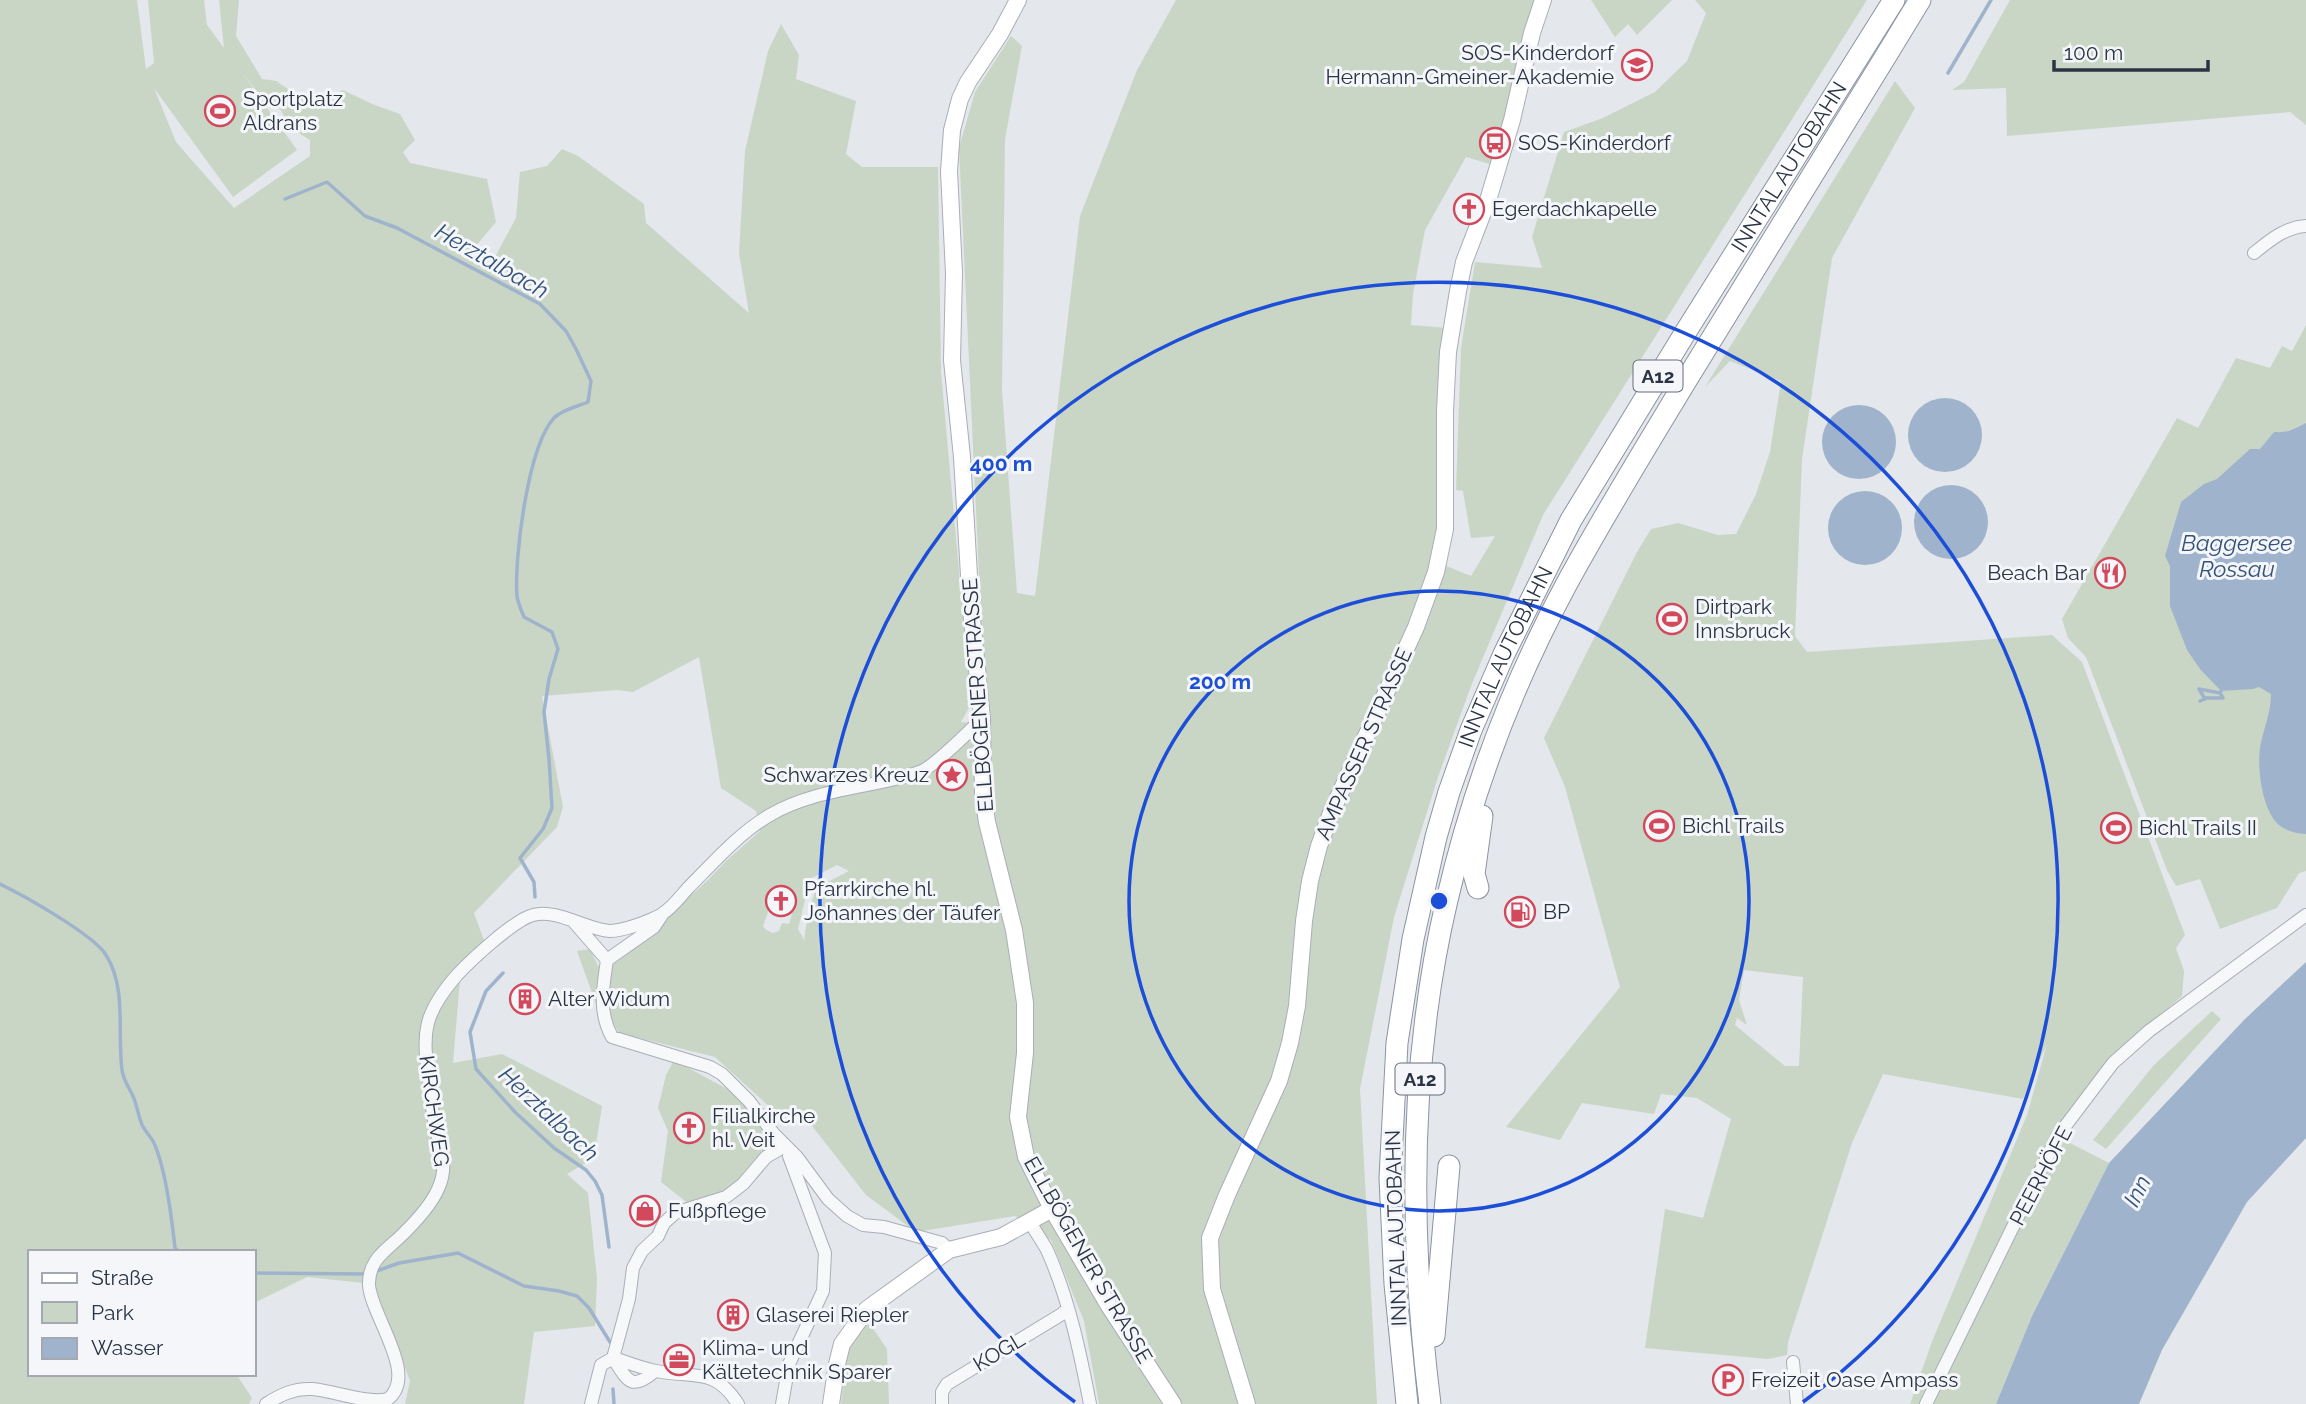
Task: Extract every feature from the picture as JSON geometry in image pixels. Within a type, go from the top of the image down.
[{"type":"highway","name":"INNTAL AUTOBAHN","points":[[1407,1404],[1395,1284],[1390,1178],[1397,1043],[1413,939],[1449,792],[1471,730],[1504,654],[1571,520],[1894,0]]},
{"type":"highway","name":"INNTAL AUTOBAHN","points":[[1430,1399],[1419,1287],[1415,1187],[1416,1124],[1422,1051],[1437,945],[1447,898],[1485,772],[1513,699],[1565,587],[1636,463],[1920,0]]},
{"type":"highway","points":[[1478,888],[1474,874],[1485,797],[1485,772]]},
{"type":"highway","points":[[1430,1399],[1436,1372],[1434,1337],[1448,1166]]},
{"type":"main road","name":"ELLBÖGENER STRASSE","points":[[1018,0],[1000,34],[968,82],[954,118],[950,142],[954,273],[952,360],[982,719],[985,813],[1014,930],[1025,1003],[1025,1042],[1019,1106],[1026,1157],[1052,1209],[1109,1306],[1173,1404]]},
{"type":"main road","name":"AMPASSER STRASSE","points":[[1247,1404],[1212,1289],[1210,1238],[1279,1081],[1290,1043],[1297,1006],[1308,894],[1331,813],[1416,627],[1436,572],[1445,528],[1446,387],[1448,352],[1458,290],[1464,262],[1489,197],[1543,0]]},
{"type":"main road","points":[[831,1404],[842,1344],[867,1309],[949,1250],[1001,1237],[1052,1209]]},
{"type":"street","points":[[2254,253],[2295,227],[2306,226]]},
{"type":"street","name":"KIRCHWEG","points":[[607,960],[654,927],[663,914],[739,839],[769,816],[821,795],[925,771],[982,719]]},
{"type":"street","name":"KIRCHWEG","points":[[266,1404],[287,1392],[300,1390],[314,1390],[366,1404],[379,1403],[391,1396],[398,1384],[398,1365],[374,1305],[370,1280],[379,1254],[406,1232],[437,1191],[442,1178],[444,1165],[435,1127],[424,1036],[434,1005],[458,974],[519,923],[534,914],[609,931],[623,930],[663,914]]},
{"type":"street","name":"PEERHÖFE","points":[[1926,1404],[2057,1137],[2113,1063],[2149,1031],[2306,915]]},
{"type":"street","points":[[573,921],[607,960],[602,996],[603,1015],[612,1037],[709,1067],[722,1074],[797,1157],[828,1199],[847,1216],[863,1225],[884,1227],[942,1244],[949,1250]]},
{"type":"street","points":[[591,1404],[601,1365],[613,1358],[629,1299],[632,1268],[642,1251],[658,1236],[664,1223],[675,1213],[726,1198],[743,1184],[766,1157],[785,1146]]},
{"type":"street","points":[[782,1404],[789,1364],[823,1292],[825,1253],[785,1146]]},
{"type":"street","points":[[1030,1222],[1046,1248],[1068,1308],[1090,1404]]},
{"type":"street","name":"KOGL","points":[[942,1404],[942,1392],[947,1384],[1068,1308]]},
{"type":"street","points":[[613,1358],[655,1371],[712,1378],[729,1390],[737,1404]]},
{"type":"street","points":[[1793,1362],[1797,1404]]},
{"type":"green space","points":[[0,0],[137,0],[146,69],[154,63],[148,0],[204,0],[207,25],[224,48],[219,0],[239,0],[236,36],[262,79],[276,81],[294,93],[320,101],[343,90],[400,114],[415,140],[403,152],[410,163],[487,179],[496,222],[470,253],[489,268],[516,218],[520,172],[547,166],[562,149],[578,156],[644,204],[646,223],[749,313],[739,253],[745,151],[768,51],[781,24],[799,55],[796,79],[856,101],[846,154],[862,167],[938,167],[941,372],[971,704],[961,722],[989,724],[983,660],[959,148],[975,92],[1011,36],[1022,46],[1005,139],[1002,390],[1017,593],[1035,596],[1080,216],[1137,70],[1176,0],[1538,0],[1490,164],[1466,157],[1425,230],[1413,294],[1411,325],[1447,328],[1434,561],[1471,576],[1495,536],[1471,538],[1463,491],[1456,490],[1461,348],[1475,262],[1542,268],[1532,237],[1564,132],[1603,118],[1655,92],[1687,61],[1706,13],[1695,0],[1867,0],[1543,515],[1471,686],[1438,777],[1394,917],[1360,1089],[1377,1404],[1099,1404],[1084,1321],[1051,1240],[1015,1216],[916,1232],[866,1195],[805,1117],[774,1111],[715,1057],[619,1033],[613,1023],[603,1024],[577,951],[590,949],[598,966],[611,966],[657,932],[676,909],[760,831],[756,811],[721,788],[699,657],[633,692],[617,690],[542,696],[563,807],[557,827],[474,913],[485,943],[461,968],[453,1063],[502,1054],[602,1106],[594,1158],[567,1174],[588,1193],[597,1279],[595,1326],[534,1332],[524,1404],[405,1404],[410,1381],[373,1284],[307,1277],[256,1302],[256,1250],[28,1250],[28,1376],[237,1376],[252,1398],[249,1404],[0,1404]],"holes":[[[243,74],[261,97],[281,110],[289,127],[310,140],[310,156],[234,208],[176,142],[154,88],[233,197],[297,150]],[[837,865],[849,871],[816,888],[804,940],[798,929],[810,879]],[[778,884],[793,890],[786,912],[792,914],[789,924],[782,923],[779,931],[773,933],[763,926]]]},
{"type":"green space","points":[[1591,0],[1672,0],[1637,35],[1628,24],[1615,37]]},
{"type":"green space","points":[[2010,0],[2306,0],[2306,125],[2290,112],[2007,136],[2006,88],[1952,90],[1964,82]]},
{"type":"green space","points":[[1895,81],[1915,108],[1832,258],[1802,459],[1795,636],[1807,652],[2052,635],[2082,662],[2185,935],[2176,948],[2184,971],[2182,996],[2110,1060],[2054,1135],[1920,1404],[1910,1404],[1933,1339],[2027,1115],[2047,1044],[2023,1099],[1883,1074],[1852,1143],[1788,1342],[1787,1355],[1768,1359],[1645,1348],[1665,1209],[1703,1218],[1731,1119],[1697,1098],[1661,1094],[1654,1114],[1582,1103],[1560,1140],[1506,1127],[1620,987],[1565,787],[1544,738],[1651,529],[1678,523],[1718,535],[1736,534],[1756,494],[1770,452],[1781,381],[1730,361],[1705,387]],"holes":[[[1744,970],[1803,977],[1799,1066],[1785,1066],[1735,1025],[1737,1018],[1747,1025],[1739,1000]]]},
{"type":"green space","points":[[2306,325],[2306,871],[2299,873],[2277,908],[2220,929],[2200,879],[2176,886],[2167,870],[2086,657],[2068,638],[2062,619],[2177,418],[2198,428],[2236,358],[2270,368],[2282,346],[2292,351]]},
{"type":"green space","points":[[2212,1011],[2221,1019],[2106,1149],[2093,1140],[2154,1065]]},
{"type":"green space","points":[[674,1060],[749,1101],[765,1120],[773,1145],[727,1193],[689,1204],[661,1182],[668,1131],[658,1108],[666,1075]]},
{"type":"green space","points":[[2064,1140],[2109,1163],[2032,1316],[1996,1404],[1933,1404],[1967,1330]]},
{"type":"green space","points":[[868,1321],[887,1349],[889,1404],[841,1404],[849,1342]]},
{"type":"water","points":[[1945,398],[1959,401],[1971,409],[1979,421],[1982,435],[1979,449],[1971,461],[1959,469],[1945,472],[1931,469],[1919,461],[1911,449],[1908,435],[1911,421],[1919,409],[1931,401]]},
{"type":"water","points":[[1859,405],[1873,408],[1885,416],[1893,428],[1896,442],[1893,456],[1885,468],[1873,476],[1859,479],[1845,476],[1833,468],[1825,456],[1822,442],[1825,428],[1833,416],[1845,408]]},
{"type":"water","name":"Baggersee Rossau","points":[[2306,423],[2306,834],[2290,831],[2279,825],[2271,815],[2264,797],[2259,756],[2271,694],[2259,687],[2221,691],[2200,669],[2187,650],[2170,606],[2170,566],[2165,556],[2181,502],[2204,484],[2217,479],[2250,449],[2260,449],[2274,432],[2288,431]]},
{"type":"water","points":[[1951,485],[1965,488],[1977,496],[1985,508],[1988,522],[1985,536],[1977,548],[1965,556],[1951,559],[1937,556],[1925,548],[1917,536],[1914,522],[1917,508],[1925,496],[1937,488]]},
{"type":"water","points":[[1865,491],[1879,494],[1891,502],[1899,514],[1902,528],[1899,542],[1891,554],[1879,562],[1865,565],[1851,562],[1839,554],[1831,542],[1828,528],[1831,514],[1839,502],[1851,494]]},
{"type":"water","name":"Inn","points":[[2306,962],[2306,1138],[2247,1202],[2162,1350],[2139,1404],[1996,1404],[2032,1316],[2109,1163],[2245,1019]]},
{"type":"waterway","points":[[1948,73],[1991,0]]},
{"type":"waterway","name":"Herztalbach","points":[[285,199],[327,182],[365,216],[397,228],[540,304],[566,331],[591,381],[588,402],[557,415],[545,432],[530,477],[518,556],[517,596],[524,617],[552,632],[558,649],[549,679],[544,712],[552,808],[543,829],[520,858],[534,882],[535,897]]},
{"type":"waterway","points":[[2200,701],[2205,699],[2199,689],[2221,691]]},
{"type":"waterway","points":[[2204,698],[2223,698],[2220,693]]},
{"type":"waterway","name":"Herztalbach","points":[[0,884],[88,937],[106,955],[113,968],[119,996],[123,1073],[142,1125],[153,1141],[162,1166],[177,1250]]},
{"type":"waterway","name":"Herztalbach","points":[[503,973],[486,991],[470,1032],[476,1069],[515,1112],[554,1148],[586,1170],[595,1181],[602,1195],[609,1247]]},
{"type":"waterway","name":"Herztalbach","points":[[374,1272],[399,1263],[458,1253],[524,1286],[577,1296],[589,1308],[610,1342]]},
{"type":"waterway","name":"Herztalbach","points":[[256,1273],[367,1274]]},
{"type":"waterway","name":"Herztalbach","points":[[613,1389],[614,1404]]},
{"type":"place","name":"SOS-Kinderdorf Hermann-Gmeiner-Akademie","points":[[1637,65]]},
{"type":"place","name":"Sportplatz Aldrans","points":[[220,111]]},
{"type":"place","name":"SOS-Kinderdorf","points":[[1495,143]]},
{"type":"place","name":"Egerdachkapelle","points":[[1469,209]]},
{"type":"place","name":"Beach Bar","points":[[2110,573]]},
{"type":"place","name":"Dirtpark Innsbruck","points":[[1672,619]]},
{"type":"place","name":"Schwarzes Kreuz","points":[[952,775]]},
{"type":"place","name":"Bichl Trails","points":[[1659,826]]},
{"type":"place","name":"Bichl Trails II","points":[[2116,828]]},
{"type":"place","name":"Pfarrkirche hl. Johannes der Täufer","points":[[781,901]]},
{"type":"place","name":"BP","points":[[1520,912]]},
{"type":"place","name":"Alter Widum","points":[[525,999]]},
{"type":"place","name":"Filialkirche hl. Veit","points":[[689,1128]]},
{"type":"place","name":"Fußpflege","points":[[645,1211]]},
{"type":"place","name":"Glaserei Riepler","points":[[733,1315]]},
{"type":"place","name":"Klima- und Kältetechnik Sparer","points":[[679,1360]]},
{"type":"place","name":"Freizeit Oase Ampass","points":[[1728,1380]]}]
